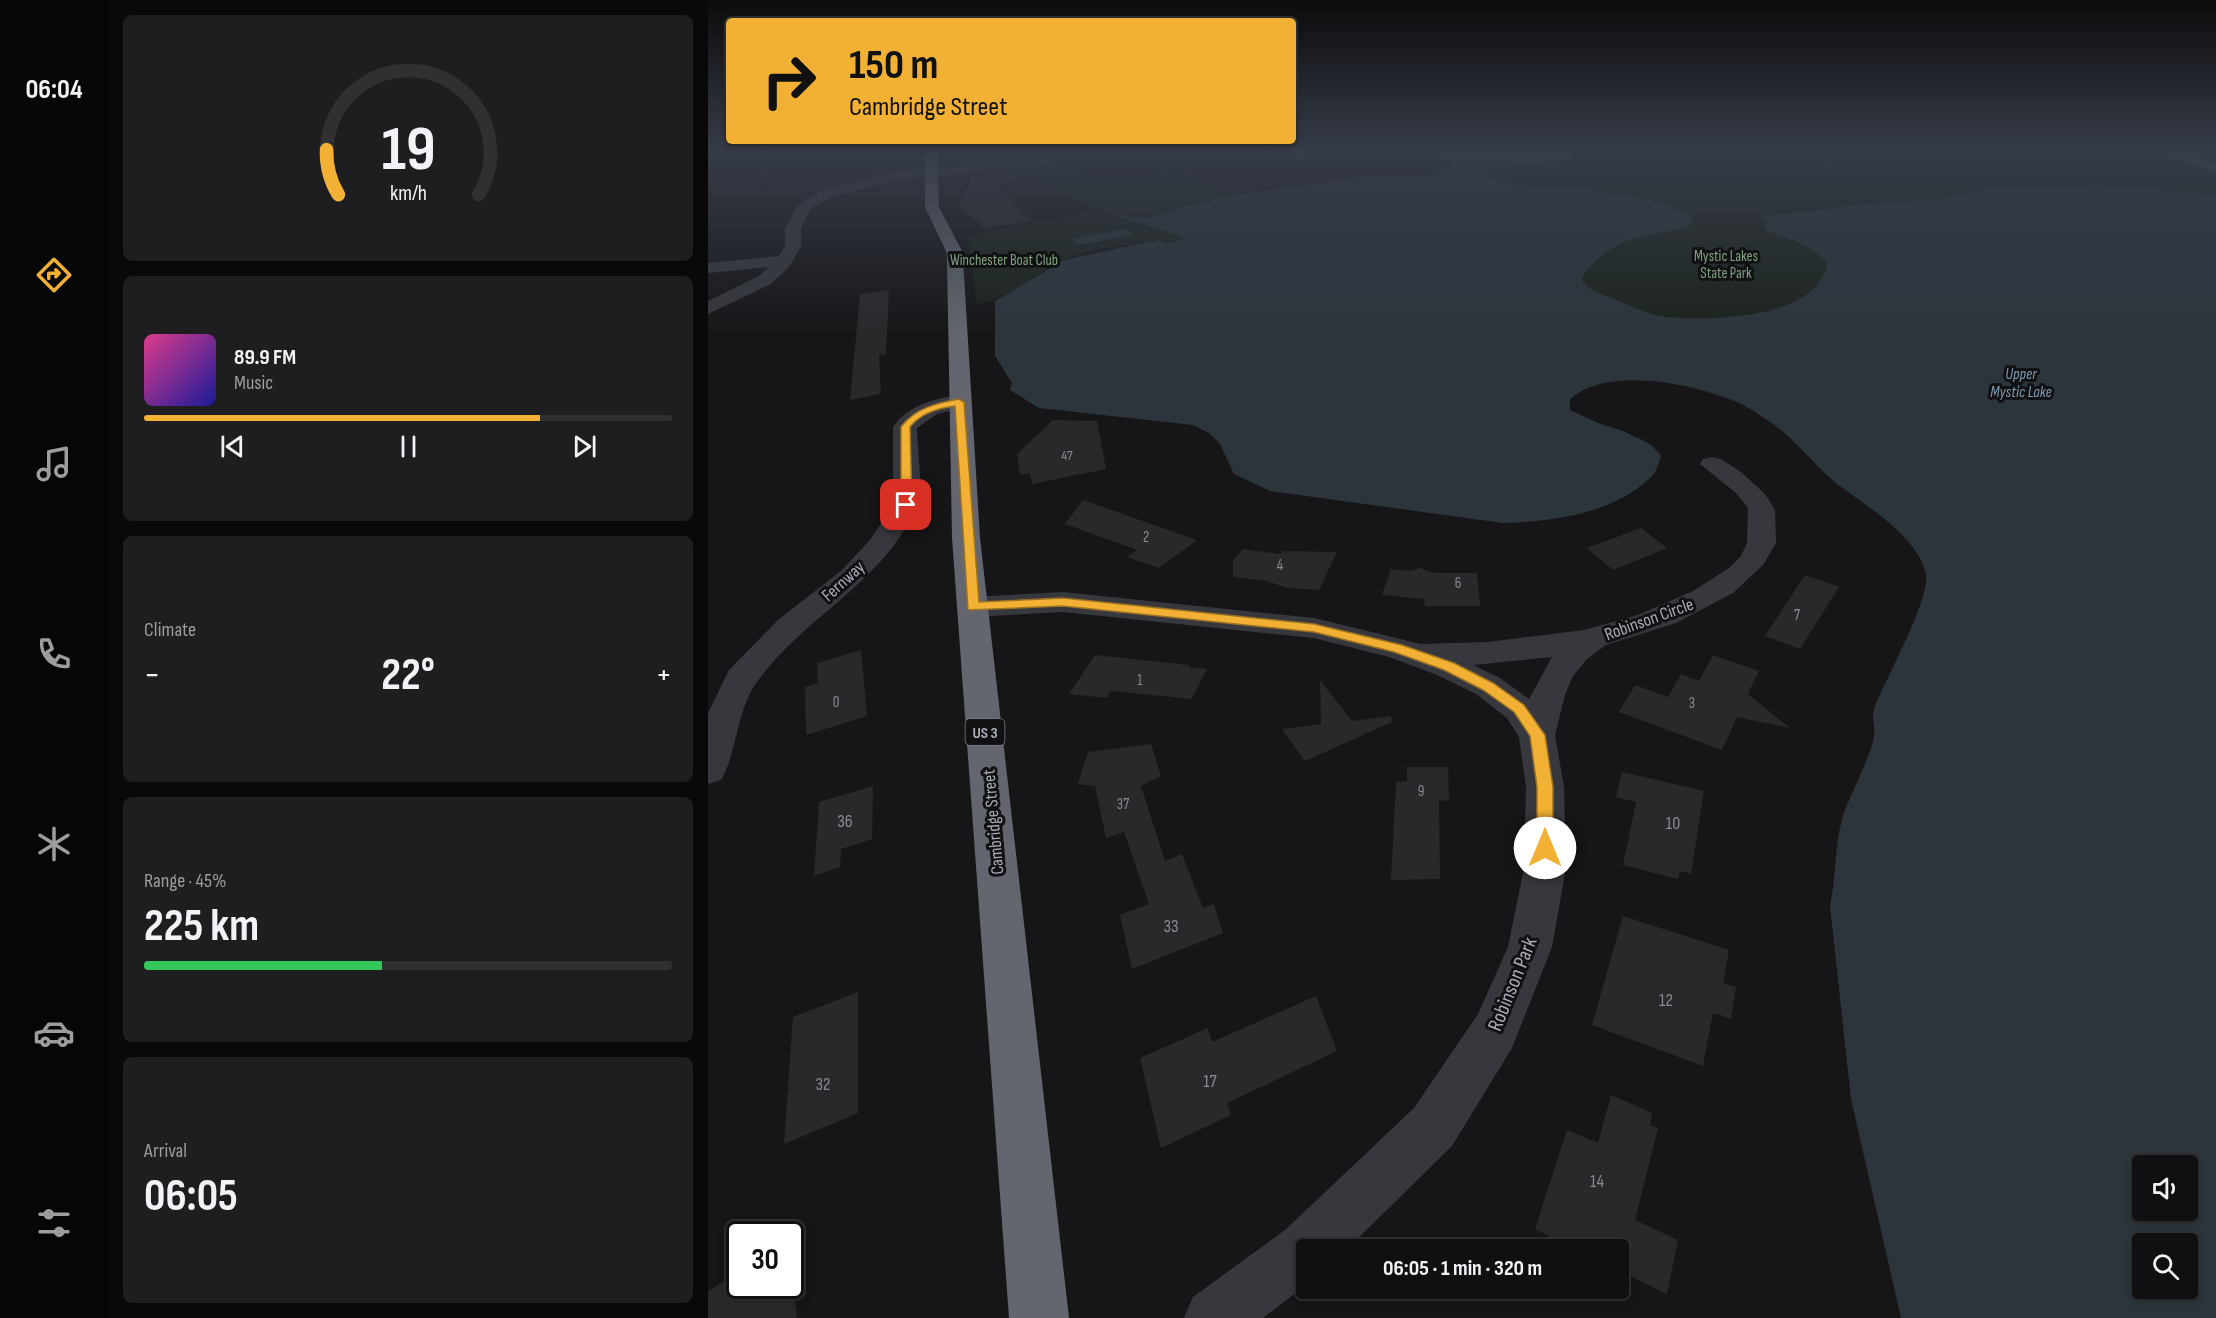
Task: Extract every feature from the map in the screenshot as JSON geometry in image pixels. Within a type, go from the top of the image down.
[{"type":"highway","name":"Cambridge Street","points":[[934,212],[954,251],[955,259],[959,402],[973,607],[1039,1318]]},
{"type":"street","points":[[708,308],[765,280],[785,260],[793,246],[793,229],[801,212]]},
{"type":"street","points":[[708,268],[785,260]]},
{"type":"street","name":"Fernway","points":[[708,770],[721,723],[741,678],[789,627],[852,576],[881,545],[906,505],[905,427],[911,420],[937,406],[959,402]]},
{"type":"street","name":"Robinson Circle","points":[[1398,648],[1442,655],[1590,640],[1689,606],[1733,579],[1752,562],[1764,534],[1761,507],[1739,482],[1712,464]]},
{"type":"street","name":"Robinson Park","points":[[973,607],[1063,602],[1314,628],[1398,648],[1449,667],[1488,686],[1519,709],[1537,735],[1545,787],[1545,868],[1530,947],[1495,1031],[1433,1127],[1305,1250],[1214,1318]]},
{"type":"street","name":"Robinson Circle","points":[[1537,735],[1549,686],[1569,658],[1590,640]]},
{"type":"green space","name":"Winchester Boat Club","points":[[1091,212],[1169,212],[1148,218],[1113,214],[1189,238],[1167,244],[1158,240],[1085,252],[1063,260],[1000,297],[977,304],[968,236]]},
{"type":"green space","name":"Mystic Lakes State Park","points":[[1678,212],[1803,212],[1763,216],[1770,222],[1766,230],[1806,246],[1821,256],[1827,263],[1820,282],[1805,296],[1785,306],[1761,313],[1735,317],[1688,318],[1645,312],[1600,294],[1582,280],[1596,261],[1619,245],[1630,240],[1691,225],[1694,220],[1688,214]]},
{"type":"water","name":"Upper Mystic Lake","points":[[1169,212],[1683,212],[1694,220],[1691,225],[1630,240],[1619,245],[1596,261],[1582,280],[1595,291],[1645,312],[1663,316],[1710,318],[1760,312],[1784,306],[1805,296],[1820,282],[1827,263],[1821,256],[1806,246],[1766,230],[1764,226],[1769,222],[1762,216],[1802,212],[2216,212],[2216,1318],[1901,1318],[1851,1099],[1830,906],[1840,826],[1872,745],[1874,709],[1914,621],[1925,587],[1926,575],[1921,561],[1913,547],[1902,535],[1875,511],[1836,483],[1777,427],[1752,410],[1721,396],[1676,384],[1629,380],[1607,383],[1587,389],[1570,399],[1570,410],[1650,444],[1661,455],[1655,472],[1637,489],[1602,507],[1582,513],[1542,520],[1503,523],[1270,491],[1234,474],[1220,444],[1209,433],[1193,425],[1039,408],[1010,390],[1012,383],[995,356],[995,301],[1064,260],[1158,240],[1167,244],[1188,238],[1110,214],[1148,218]]},
{"type":"water","points":[[1126,229],[1133,235],[1079,245],[1071,239]]},
{"type":"building","points":[[967,212],[1023,212],[1033,221],[985,229]]},
{"type":"building","points":[[889,290],[886,354],[879,355],[881,394],[850,400],[860,294]]},
{"type":"building","points":[[1053,420],[1097,421],[1106,469],[1032,484],[1030,473],[1020,475],[1017,454]]},
{"type":"building","points":[[1083,500],[1197,540],[1159,568],[1127,557],[1137,550],[1065,524]]},
{"type":"building","points":[[1641,528],[1667,548],[1613,570],[1587,548]]},
{"type":"building","points":[[1243,549],[1280,554],[1283,551],[1337,552],[1319,590],[1287,588],[1267,581],[1233,577],[1233,561]]},
{"type":"building","points":[[1420,568],[1434,573],[1477,573],[1480,606],[1424,606],[1425,599],[1382,595],[1391,569],[1411,571]]},
{"type":"building","points":[[1805,575],[1839,587],[1800,649],[1765,636]]},
{"type":"building","points":[[861,650],[867,716],[806,735],[805,687],[818,683],[817,663]]},
{"type":"building","points":[[1095,655],[1190,665],[1189,667],[1207,669],[1192,699],[1111,691],[1107,698],[1069,694]]},
{"type":"building","points":[[1713,655],[1759,671],[1748,694],[1790,728],[1737,717],[1722,750],[1619,712],[1635,685],[1668,697],[1681,674],[1699,681]]},
{"type":"building","points":[[1320,680],[1352,721],[1391,716],[1392,722],[1305,761],[1282,729],[1321,724]]},
{"type":"building","points":[[1151,744],[1161,776],[1141,786],[1165,861],[1182,854],[1203,908],[1214,904],[1223,933],[1132,969],[1120,915],[1149,904],[1124,832],[1106,838],[1095,786],[1078,784],[1088,752]]},
{"type":"building","points":[[1407,767],[1448,767],[1449,800],[1439,801],[1440,879],[1391,880],[1396,782],[1407,781]]},
{"type":"building","points":[[1622,772],[1704,791],[1691,874],[1680,871],[1678,879],[1623,865],[1636,802],[1616,797]]},
{"type":"building","points":[[873,786],[872,839],[841,849],[840,867],[814,876],[819,802]]},
{"type":"building","points":[[1623,916],[1729,950],[1723,983],[1736,987],[1731,1019],[1713,1013],[1703,1066],[1592,1025]]},
{"type":"building","points":[[858,992],[858,1113],[784,1144],[793,1017]]},
{"type":"building","points":[[1316,996],[1337,1051],[1227,1103],[1231,1115],[1161,1148],[1140,1058],[1208,1028],[1212,1042]]},
{"type":"building","points":[[1611,1095],[1652,1113],[1650,1125],[1658,1128],[1635,1220],[1678,1240],[1667,1294],[1629,1275],[1629,1239],[1555,1239],[1535,1229],[1567,1130],[1598,1143]]},
{"type":"building","points":[[726,1280],[726,1299],[795,1299],[797,1318],[708,1318],[708,1291]]},
{"type":"route","points":[[906,505],[905,427],[911,420],[937,406],[959,402],[966,538],[973,607],[1063,602],[1314,628],[1398,648],[1449,667],[1488,686],[1519,709],[1537,735],[1545,787],[1545,848]]}]
